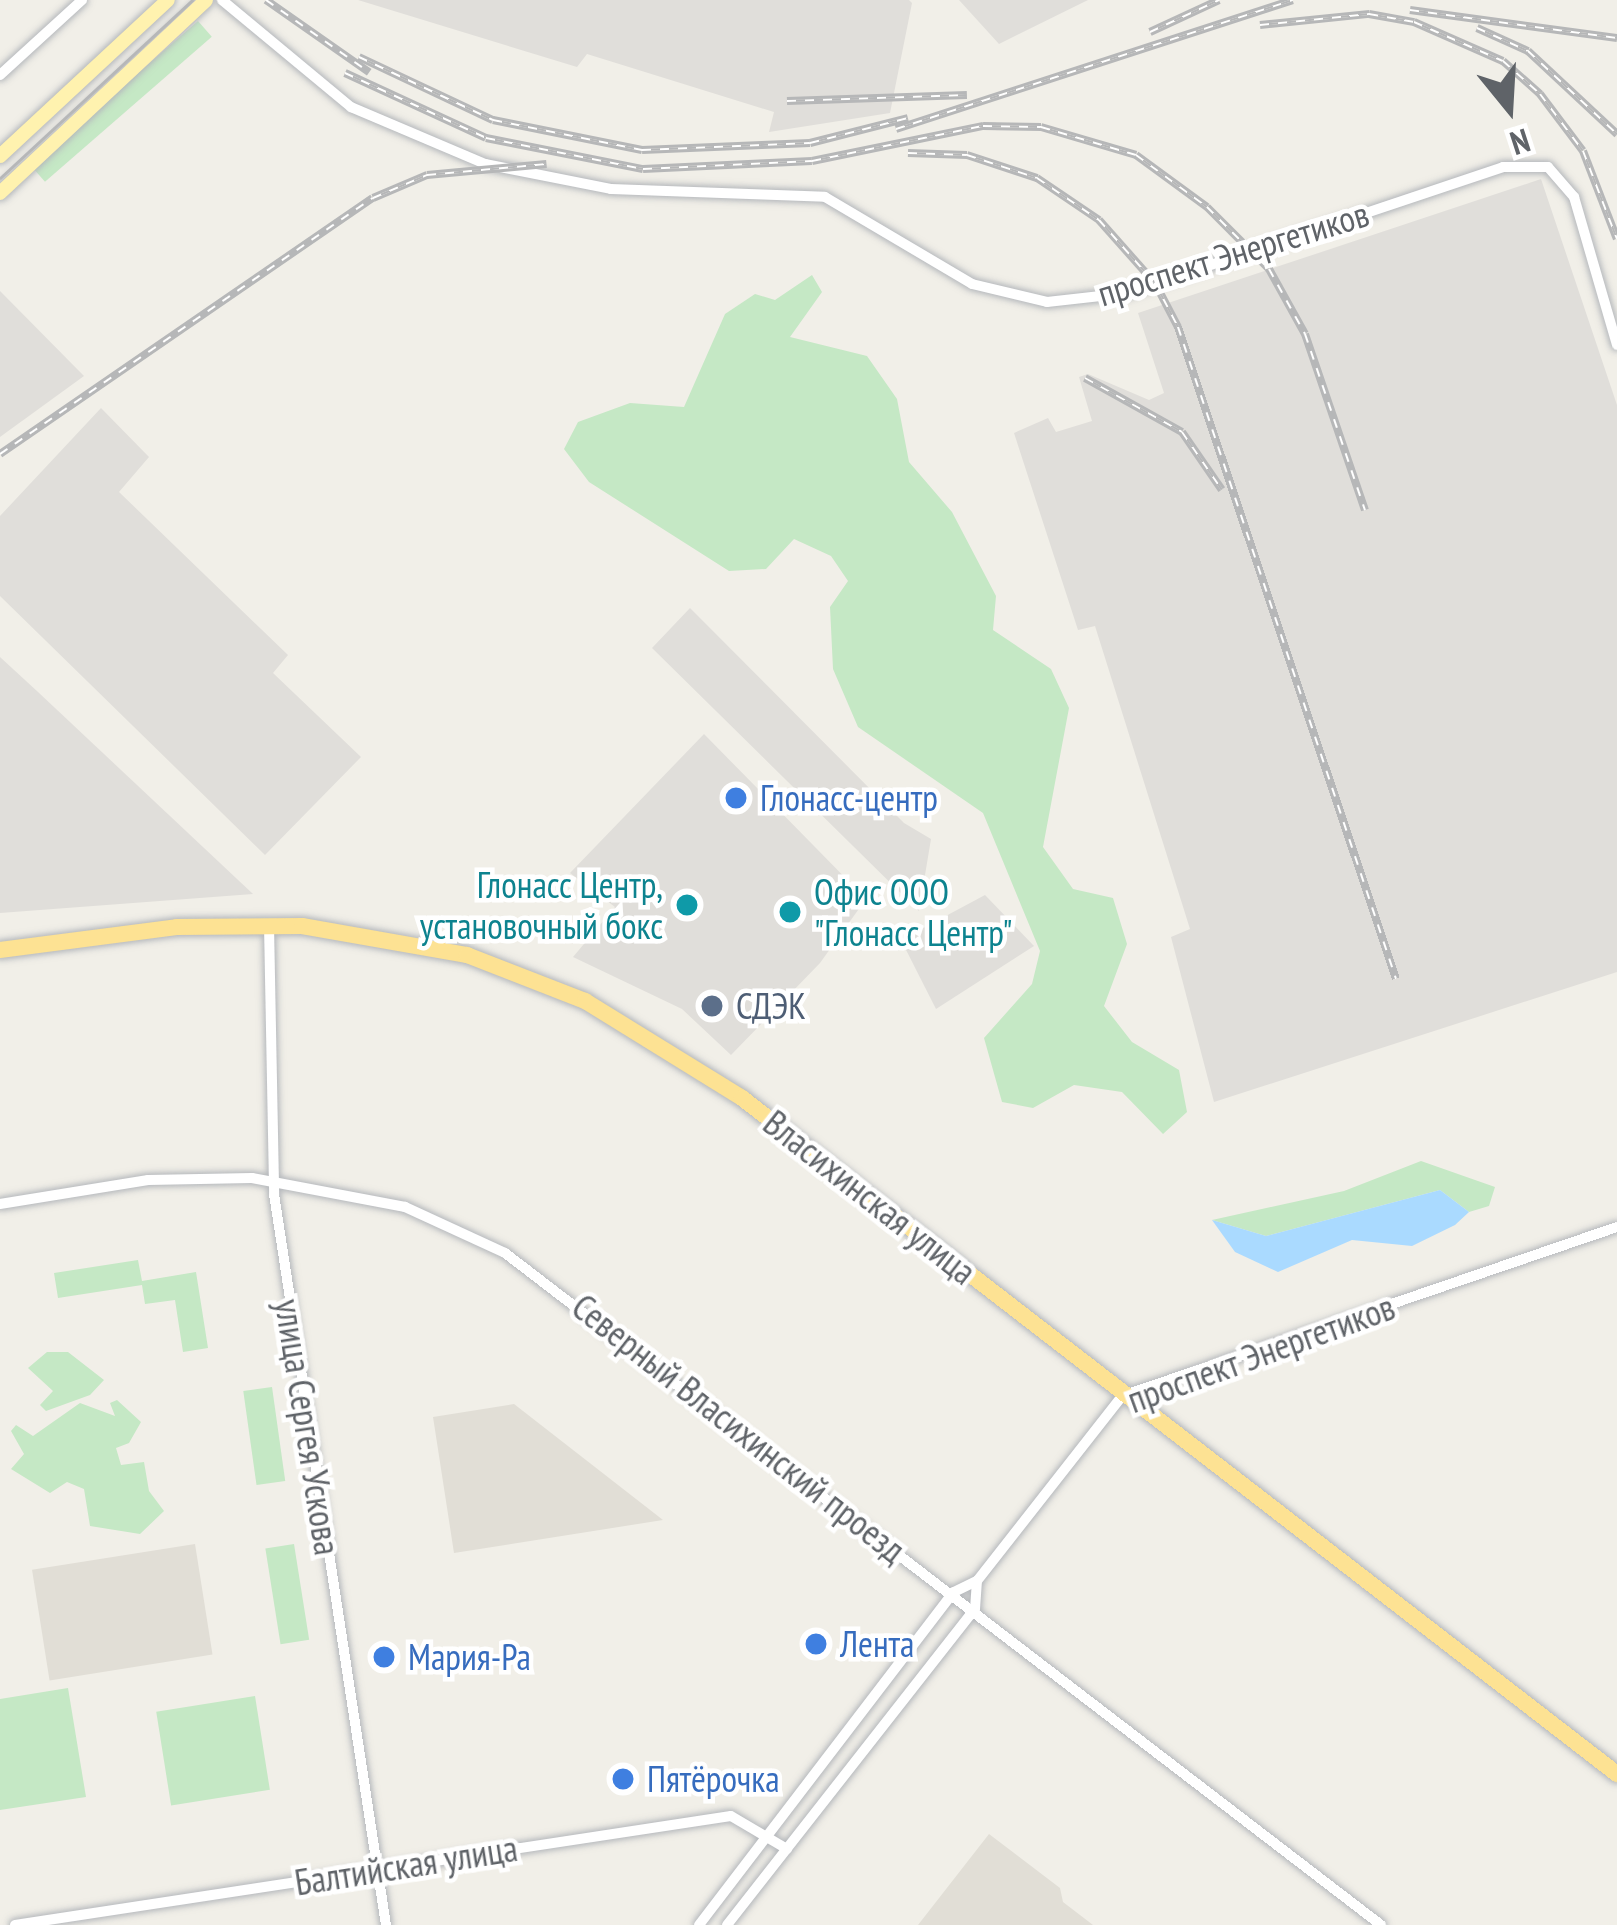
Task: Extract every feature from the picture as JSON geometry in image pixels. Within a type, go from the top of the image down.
[{"type":"highway","name":"Власихинская улица","points":[[0,950],[177,926],[341,929],[467,955],[633,1025],[751,1106],[1617,1774]]},
{"type":"main road","points":[[0,156],[168,0]]},
{"type":"main road","points":[[0,193],[201,5]]},
{"type":"street","points":[[0,75],[82,0]]},
{"type":"street","name":"проспект Энергетиков","points":[[222,0],[351,107],[485,164],[611,189],[825,197],[972,284],[1047,302],[1126,292],[1503,167],[1547,167],[1574,197],[1617,345]]},
{"type":"street","name":"улица Сергея Ускова","points":[[269,925],[273,1181],[386,1925]]},
{"type":"street","name":"Северный Власихинский проезд","points":[[0,1204],[148,1180],[273,1181],[405,1207],[517,1261],[1382,1925]]},
{"type":"street","name":"проспект Энергетиков","points":[[977,1581],[1122,1396],[1617,1227]]},
{"type":"street","points":[[699,1925],[954,1592],[977,1581],[975,1609],[728,1925]]},
{"type":"street","name":"Балтийская улица","points":[[15,1925],[731,1816],[787,1849]]},
{"type":"shaded area","points":[[358,0],[912,3],[890,113],[769,132],[774,112],[587,54],[577,67]]},
{"type":"shaded area","points":[[959,0],[1088,0],[999,44]]},
{"type":"shaded area","points":[[1541,179],[1617,405],[1617,972],[1214,1102],[1171,937],[1190,929],[1095,626],[1078,630],[1014,433],[1048,418],[1056,432],[1092,421],[1079,377],[1088,374],[1149,400],[1164,393],[1138,313]]},
{"type":"shaded area","points":[[0,291],[84,376],[0,437]]},
{"type":"shaded area","points":[[101,408],[149,457],[119,492],[288,655],[273,673],[361,757],[265,855],[0,596],[0,516]]},
{"type":"shaded area","points":[[690,608],[904,823],[931,839],[919,911],[652,648]]},
{"type":"shaded area","points":[[0,657],[38,692],[253,894],[0,913]]},
{"type":"shaded area","points":[[704,734],[866,899],[820,963],[731,1055],[682,1009],[573,957],[615,907],[570,873]]},
{"type":"shaded area","points":[[985,895],[1034,946],[936,1009],[901,940]]},
{"type":"shaded area","points":[[514,1404],[663,1520],[454,1553],[433,1417]]},
{"type":"shaded area","points":[[195,1544],[213,1655],[50,1680],[32,1570]]},
{"type":"shaded area","points":[[989,1834],[1060,1888],[1063,1902],[1093,1925],[918,1925]]},
{"type":"green space","points":[[198,21],[212,37],[45,182],[31,166]]},
{"type":"green space","points":[[812,275],[822,292],[790,337],[867,356],[897,399],[909,462],[952,512],[996,596],[993,630],[1051,669],[1069,708],[1043,847],[1073,889],[1113,898],[1127,944],[1104,1006],[1132,1042],[1179,1070],[1187,1112],[1163,1134],[1122,1092],[1074,1085],[1033,1108],[1002,1102],[984,1038],[1032,984],[1040,951],[983,813],[858,727],[833,669],[830,607],[848,581],[831,556],[794,539],[766,569],[729,571],[589,482],[564,449],[578,422],[630,403],[684,407],[725,314],[755,294],[775,300]]},
{"type":"green space","points":[[1421,1161],[1495,1187],[1489,1206],[1469,1212],[1440,1190],[1266,1236],[1212,1220],[1344,1191]]},
{"type":"green space","points":[[138,1260],[142,1281],[196,1272],[208,1348],[183,1352],[175,1300],[145,1304],[142,1285],[58,1298],[54,1273]]},
{"type":"green space","points":[[47,1352],[68,1352],[104,1380],[90,1395],[46,1411],[40,1405],[53,1391],[28,1368]]},
{"type":"green space","points":[[272,1387],[285,1481],[257,1485],[243,1391]]},
{"type":"green space","points":[[117,1400],[141,1422],[129,1443],[116,1448],[121,1465],[144,1462],[149,1491],[164,1511],[140,1534],[90,1526],[84,1489],[67,1482],[50,1493],[11,1469],[24,1454],[11,1431],[16,1425],[33,1436],[80,1403],[115,1416],[110,1403]]},
{"type":"green space","points":[[294,1544],[309,1640],[281,1644],[265,1549]]},
{"type":"green space","points":[[68,1688],[86,1797],[0,1810],[0,1699]]},
{"type":"green space","points":[[255,1696],[270,1790],[171,1805],[156,1712]]},
{"type":"water","points":[[1440,1190],[1469,1212],[1455,1225],[1412,1246],[1352,1240],[1278,1272],[1235,1252],[1212,1220],[1266,1236]]},
{"type":"tram line","points":[[0,178],[192,0]]},
{"type":"railway","points":[[266,0],[369,72]]},
{"type":"railway","points":[[1150,32],[1219,0]]},
{"type":"railway","points":[[896,129],[1293,0]]},
{"type":"railway","points":[[1410,10],[1617,38]]},
{"type":"railway","points":[[1260,25],[1369,14],[1414,22],[1503,61],[1540,94],[1583,151],[1617,239]]},
{"type":"railway","points":[[1477,28],[1528,51],[1617,134]]},
{"type":"railway","points":[[359,57],[493,120],[642,150],[810,143],[908,118]]},
{"type":"railway","points":[[345,73],[486,138],[643,169],[812,161],[983,126],[1041,127],[1136,155],[1207,207],[1269,269],[1305,334],[1365,510]]},
{"type":"railway","points":[[787,101],[967,95]]},
{"type":"railway","points":[[908,153],[967,155],[1037,178],[1099,220],[1155,283],[1178,327],[1396,979]]},
{"type":"railway","points":[[0,454],[373,198],[427,175],[546,164]]},
{"type":"railway","points":[[1085,378],[1182,432],[1222,490]]},
{"type":"place","name":"Глонасс-центр","points":[[736,798]]},
{"type":"place","name":"Глонасс Центр, установочный бокс","points":[[687,905]]},
{"type":"place","name":"Офис ООО \"Глонасс Центр\"","points":[[790,912]]},
{"type":"place","name":"СДЭК","points":[[712,1006]]},
{"type":"place","name":"Лента","points":[[816,1644]]},
{"type":"place","name":"Мария-Ра","points":[[384,1657]]},
{"type":"place","name":"Пятёрочка","points":[[623,1779]]}]
